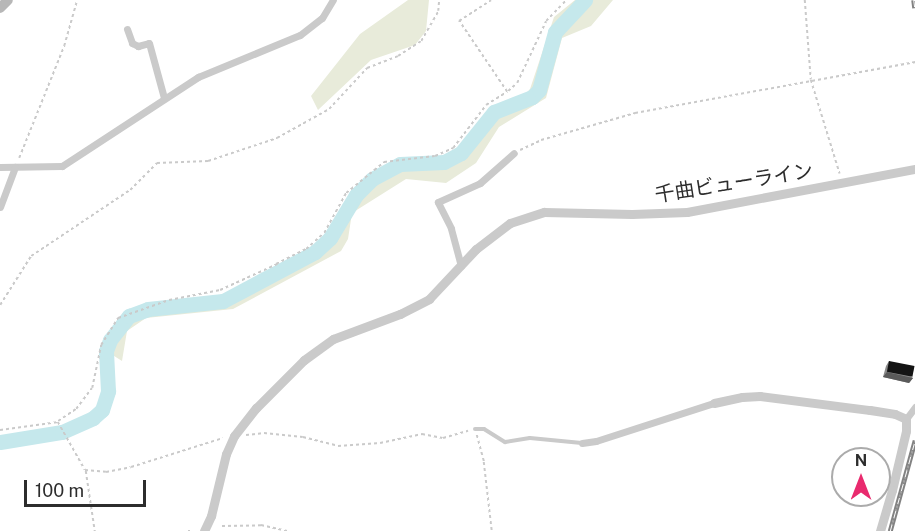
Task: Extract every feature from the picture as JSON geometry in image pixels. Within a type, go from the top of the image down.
[{"type":"main road","points":[[0,8],[8,0]]},
{"type":"street","points":[[0,167],[63,166],[164,98],[226,64],[300,35],[322,18],[333,0]]},
{"type":"street","points":[[127,29],[132,43],[138,46],[149,43],[164,98]]},
{"type":"street","points":[[461,266],[451,228],[438,202],[480,183],[514,153]]},
{"type":"street","points":[[0,207],[15,167]]},
{"type":"street","name":"千曲ビューライン","points":[[204,531],[212,516],[226,454],[234,436],[256,408],[318,349],[346,333],[417,307],[441,287],[492,235],[510,223],[544,212],[678,213],[915,170]]},
{"type":"street","points":[[582,443],[596,441],[714,403],[742,397],[760,396],[887,412],[906,419]]},
{"type":"street","points":[[880,531],[892,490],[906,419],[915,407]]},
{"type":"lane","points":[[475,429],[484,429],[506,442],[530,438],[582,443]]},
{"type":"path","points":[[15,167],[64,46],[77,0]]},
{"type":"path","points":[[0,305],[31,256],[130,190],[157,163],[208,161],[277,138],[329,109],[367,68],[398,56],[421,41],[438,11],[439,0]]},
{"type":"path","points":[[491,0],[459,21],[507,92]]},
{"type":"path","points":[[0,430],[58,422],[76,409],[92,388],[101,345],[118,318],[169,300],[220,290],[306,249],[324,233],[346,193],[384,162],[435,156],[453,148],[486,105],[517,83],[546,21],[566,0]]},
{"type":"path","points":[[804,0],[811,80],[843,183]]},
{"type":"path","points":[[514,153],[541,140],[635,113],[915,62]]},
{"type":"path","points":[[58,422],[86,470],[95,531]]},
{"type":"path","points":[[86,470],[106,472],[131,467],[234,436],[264,433],[303,437],[338,446],[380,443],[422,434],[443,438],[475,429],[484,462],[492,531]]},
{"type":"path","points":[[222,526],[261,525],[287,531]]},
{"type":"green space","points":[[408,0],[429,0],[426,31],[415,45],[371,60],[318,110],[311,96],[360,34]]},
{"type":"green space","points":[[575,0],[613,0],[591,26],[562,38],[546,98],[499,127],[476,163],[446,183],[406,179],[352,213],[348,239],[341,251],[233,309],[146,318],[127,331],[122,361],[111,354],[131,320],[160,310],[229,301],[315,258],[338,223],[377,184],[407,166],[430,165],[461,158],[494,116],[512,109],[530,89],[554,17]]},
{"type":"building","points":[[889,361],[915,366],[912,377],[887,372]]},
{"type":"waterway","points":[[0,442],[62,432],[93,418],[102,410],[108,391],[106,351],[110,340],[129,316],[148,309],[223,301],[315,252],[330,238],[356,195],[372,179],[400,164],[444,162],[461,153],[494,112],[532,97],[539,90],[555,32],[585,0]]},
{"type":"railway","points":[[914,0],[915,8]]},
{"type":"railway","points":[[890,531],[915,440]]}]
